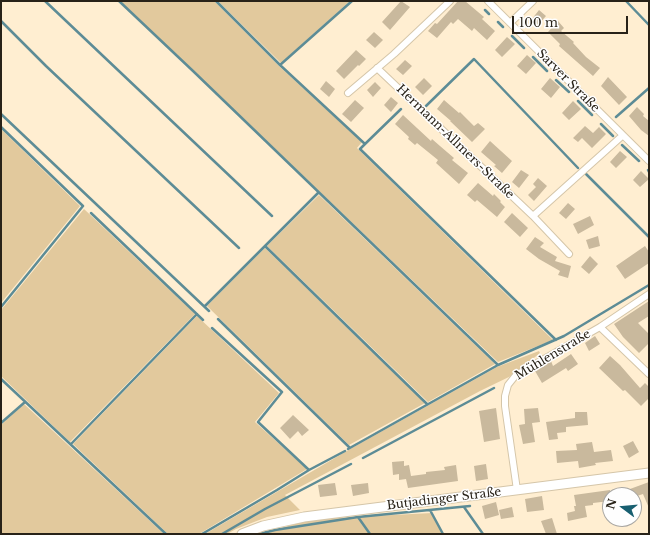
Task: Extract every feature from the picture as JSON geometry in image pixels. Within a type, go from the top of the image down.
[{"type":"main road","name":"Butjadinger Straße","points":[[242,534],[274,523],[304,517],[649,473]]},
{"type":"street","points":[[348,93],[394,54],[450,1]]},
{"type":"street","name":"Sarver Straße","points":[[488,1],[622,136],[649,161]]},
{"type":"street","points":[[510,23],[533,1]]},
{"type":"street","name":"Hermann-Allmers-Straße","points":[[377,68],[533,216],[569,254]]},
{"type":"street","points":[[533,216],[622,136]]},
{"type":"street","name":"Mühlenstraße","points":[[516,490],[505,406],[505,396],[508,385],[516,375],[600,327],[649,294]]},
{"type":"street","points":[[600,327],[649,374]]},
{"type":"shaded area","points":[[120,1],[214,1],[280,67],[362,142],[357,148],[553,340],[498,362]]},
{"type":"shaded area","points":[[218,1],[350,1],[281,63]]},
{"type":"shaded area","points":[[1,129],[80,206],[1,303]]},
{"type":"shaded area","points":[[319,195],[495,364],[428,402],[267,246]]},
{"type":"shaded area","points":[[84,209],[195,314],[70,442],[1,376],[1,310]]},
{"type":"shaded area","points":[[265,248],[425,403],[349,445],[207,306]]},
{"type":"shaded area","points":[[197,316],[279,393],[255,422],[307,469],[199,534],[168,534],[73,444]]},
{"type":"shaded area","points":[[539,351],[540,353],[513,375],[480,391],[285,495],[300,510],[267,517],[227,534],[205,534],[352,448],[497,367]]},
{"type":"shaded area","points":[[24,404],[164,534],[1,534],[1,425]]},
{"type":"shaded area","points":[[432,513],[443,534],[259,534],[313,519]]},
{"type":"building","points":[[401,1],[410,7],[390,30],[382,22]]},
{"type":"building","points":[[458,1],[465,1],[484,17],[482,19],[495,31],[487,40],[474,28],[472,31],[458,19],[453,24],[451,22],[437,38],[428,31],[435,23],[437,24]]},
{"type":"building","points":[[539,10],[546,16],[538,25],[532,19]]},
{"type":"building","points":[[558,21],[564,28],[561,31],[574,42],[573,43],[586,57],[600,68],[593,76],[559,46],[560,44],[548,32]]},
{"type":"building","points":[[374,32],[383,40],[375,48],[366,40]]},
{"type":"building","points":[[507,37],[515,44],[502,57],[495,50]]},
{"type":"building","points":[[356,50],[366,59],[344,79],[336,71]]},
{"type":"building","points":[[527,55],[536,63],[526,74],[517,66]]},
{"type":"building","points":[[405,60],[412,66],[403,75],[396,69]]},
{"type":"building","points":[[608,77],[627,97],[619,105],[601,86]]},
{"type":"building","points":[[424,78],[432,86],[423,95],[415,87]]},
{"type":"building","points":[[550,78],[560,87],[551,98],[541,89]]},
{"type":"building","points":[[326,81],[335,89],[329,97],[320,89]]},
{"type":"building","points":[[375,82],[381,88],[373,97],[367,90]]},
{"type":"building","points":[[391,97],[398,103],[391,112],[384,105]]},
{"type":"building","points":[[355,100],[364,108],[351,122],[342,114]]},
{"type":"building","points":[[444,100],[459,113],[460,112],[474,126],[478,123],[485,129],[472,142],[437,109]]},
{"type":"building","points":[[573,101],[581,109],[569,120],[562,113]]},
{"type":"building","points":[[637,107],[644,114],[643,116],[649,121],[649,136],[641,130],[629,116]]},
{"type":"building","points":[[403,115],[431,141],[432,139],[454,158],[452,160],[468,173],[459,184],[436,163],[438,160],[417,143],[415,145],[395,124]]},
{"type":"building","points":[[585,126],[593,133],[599,127],[606,134],[592,148],[582,138],[578,142],[573,138]]},
{"type":"building","points":[[490,141],[512,161],[502,173],[494,166],[496,165],[481,152]]},
{"type":"building","points":[[620,151],[627,157],[616,168],[610,162]]},
{"type":"building","points":[[521,170],[529,175],[519,188],[512,182]]},
{"type":"building","points":[[641,171],[649,179],[640,187],[633,180]]},
{"type":"building","points":[[538,178],[547,186],[534,201],[528,195],[536,187],[533,184]]},
{"type":"building","points":[[478,183],[493,196],[494,194],[505,207],[497,217],[477,200],[475,202],[467,195]]},
{"type":"building","points":[[568,203],[575,209],[566,219],[559,213]]},
{"type":"building","points":[[512,213],[528,228],[520,237],[504,222]]},
{"type":"building","points":[[590,216],[594,225],[578,234],[573,224]]},
{"type":"building","points":[[598,236],[600,246],[589,249],[586,240]]},
{"type":"building","points":[[535,237],[544,243],[540,247],[557,257],[555,261],[571,266],[568,278],[558,275],[560,271],[539,259],[526,249]]},
{"type":"building","points":[[645,246],[649,252],[649,263],[625,279],[616,266]]},
{"type":"building","points":[[590,256],[598,264],[589,274],[581,267]]},
{"type":"building","points":[[649,301],[649,316],[638,323],[649,334],[649,343],[639,353],[623,337],[614,324]]},
{"type":"building","points":[[595,336],[600,344],[589,351],[585,343]]},
{"type":"building","points":[[571,354],[578,364],[568,371],[566,368],[542,383],[535,371],[551,361],[553,366]]},
{"type":"building","points":[[610,356],[640,388],[645,383],[649,387],[649,398],[641,406],[599,368]]},
{"type":"building","points":[[496,408],[500,439],[484,442],[479,411]]},
{"type":"building","points":[[538,408],[540,422],[532,423],[535,442],[523,444],[519,425],[525,424],[524,409]]},
{"type":"building","points":[[575,412],[587,412],[588,425],[566,427],[566,432],[557,433],[558,439],[549,440],[546,422],[575,418]]},
{"type":"building","points":[[293,415],[309,430],[302,436],[298,431],[290,439],[280,428]]},
{"type":"building","points":[[633,441],[639,452],[629,458],[623,446]]},
{"type":"building","points":[[592,442],[594,452],[611,450],[613,461],[595,463],[596,465],[579,468],[578,461],[557,463],[556,451],[577,450],[576,444]]},
{"type":"building","points":[[404,461],[404,466],[409,465],[411,476],[426,474],[426,472],[445,470],[444,467],[456,465],[458,481],[408,488],[406,479],[399,480],[399,474],[393,475],[392,462]]},
{"type":"building","points":[[486,464],[488,479],[476,481],[474,466]]},
{"type":"building","points":[[649,482],[649,508],[642,494],[642,487],[635,487]]},
{"type":"building","points":[[335,483],[337,495],[320,497],[318,485]]},
{"type":"building","points":[[368,483],[369,493],[353,496],[351,485]]},
{"type":"building","points":[[602,491],[602,502],[585,506],[587,517],[568,521],[567,513],[575,511],[574,506],[576,506],[574,495]]},
{"type":"building","points":[[542,496],[544,510],[527,512],[525,499]]},
{"type":"building","points":[[496,502],[499,515],[485,519],[482,506]]},
{"type":"building","points":[[512,507],[514,517],[501,519],[499,510]]},
{"type":"building","points":[[552,518],[557,534],[546,534],[541,521]]},
{"type":"waterway","points":[[45,1],[272,216]]},
{"type":"waterway","points":[[119,1],[498,365]]},
{"type":"waterway","points":[[216,1],[280,65],[365,144],[360,149],[556,340]]},
{"type":"waterway","points":[[280,65],[352,1]]},
{"type":"waterway","points":[[626,1],[649,25]]},
{"type":"waterway","points":[[485,10],[489,14]]},
{"type":"waterway","points":[[1,21],[46,66],[239,248]]},
{"type":"waterway","points":[[498,22],[503,27]]},
{"type":"waterway","points":[[512,36],[524,48]]},
{"type":"waterway","points":[[533,57],[547,71]]},
{"type":"waterway","points":[[426,106],[474,59],[578,168]]},
{"type":"waterway","points":[[556,80],[569,92]]},
{"type":"waterway","points":[[616,117],[649,88]]},
{"type":"waterway","points":[[578,101],[592,115]]},
{"type":"waterway","points":[[365,144],[401,109]]},
{"type":"waterway","points":[[1,114],[209,311]]},
{"type":"waterway","points":[[601,124],[613,136]]},
{"type":"waterway","points":[[1,127],[83,206],[1,307]]},
{"type":"waterway","points":[[622,145],[639,161]]},
{"type":"waterway","points":[[586,174],[649,237]]},
{"type":"waterway","points":[[205,306],[318,193]]},
{"type":"waterway","points":[[91,213],[203,320]]},
{"type":"waterway","points":[[265,246],[427,404]]},
{"type":"waterway","points":[[348,449],[498,365],[564,336],[649,285]]},
{"type":"waterway","points":[[71,444],[197,314]]},
{"type":"waterway","points":[[218,319],[350,448]]},
{"type":"waterway","points":[[212,328],[282,392],[258,422],[309,470]]},
{"type":"waterway","points":[[1,379],[166,534]]},
{"type":"waterway","points":[[363,458],[494,388]]},
{"type":"waterway","points":[[1,423],[25,402]]},
{"type":"waterway","points":[[202,534],[309,470],[345,451]]},
{"type":"waterway","points":[[222,534],[265,509],[351,464]]},
{"type":"waterway","points":[[259,534],[275,530],[358,517],[470,506]]},
{"type":"waterway","points":[[464,507],[483,534]]},
{"type":"waterway","points":[[430,510],[443,534]]},
{"type":"waterway","points":[[358,517],[370,534]]}]
